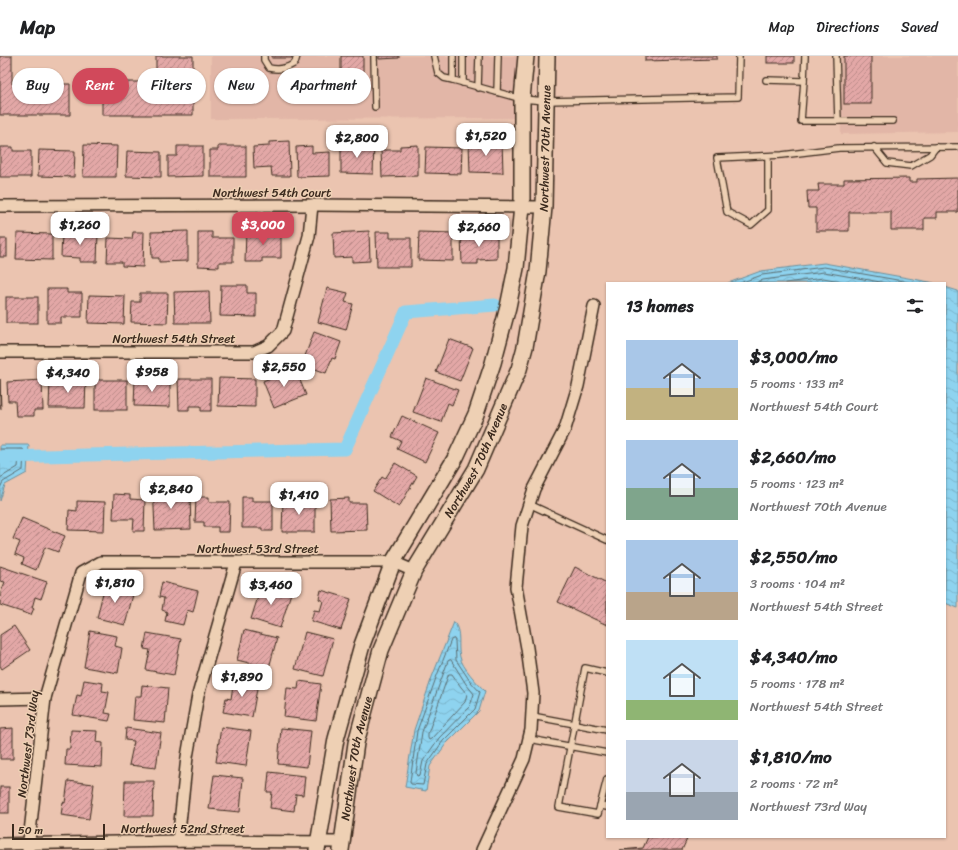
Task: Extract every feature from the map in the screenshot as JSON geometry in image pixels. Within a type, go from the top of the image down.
[{"type":"street","name":"Northwest 70th Avenue","points":[[317,846],[336,739],[362,645],[393,562],[456,457],[472,421],[493,363],[508,308],[516,268],[522,206],[522,99],[526,56]]},
{"type":"street","name":"Northwest 70th Avenue","points":[[342,846],[356,743],[381,650],[414,570],[476,469],[519,370],[525,347],[538,271],[544,207],[547,56]]},
{"type":"street","name":"Northwest 54th Court","points":[[0,206],[312,205],[544,207]]},
{"type":"street","name":"Northwest 54th Street","points":[[0,352],[254,352],[268,346],[283,331],[309,236],[312,205]]},
{"type":"street","points":[[482,850],[524,759],[531,730],[533,693],[527,648],[516,587],[522,526],[534,489],[565,429],[578,386],[594,306]]},
{"type":"street","points":[[472,421],[493,430]]},
{"type":"street","name":"Northwest 53rd Street","points":[[101,562],[393,562],[414,570]]},
{"type":"street","name":"Northwest 73rd Way","points":[[29,847],[45,698],[81,573],[101,562]]},
{"type":"street","points":[[178,841],[187,756],[198,694],[236,563]]},
{"type":"street","points":[[0,699],[45,698]]},
{"type":"street","name":"Northwest 52nd Street","points":[[0,844],[29,847],[178,841],[342,846]]},
{"type":"lane","points":[[264,56],[264,60],[269,68],[276,69],[288,68],[295,63],[297,56]]},
{"type":"lane","points":[[374,56],[375,107]]},
{"type":"lane","points":[[434,56],[438,73],[444,78],[522,99],[546,101],[738,97],[739,56]]},
{"type":"lane","points":[[453,56],[453,80]]},
{"type":"lane","points":[[463,56],[463,83]]},
{"type":"lane","points":[[478,56],[478,88]]},
{"type":"lane","points":[[497,92],[498,56]]},
{"type":"lane","points":[[805,56],[801,121],[893,121]]},
{"type":"lane","points":[[836,56],[838,121]]},
{"type":"lane","points":[[766,80],[804,81]]},
{"type":"lane","points":[[874,147],[887,163],[911,166],[930,155],[936,147]]},
{"type":"lane","points":[[768,156],[768,210],[751,225],[727,212],[717,158],[768,156],[839,148],[958,147]]},
{"type":"lane","points":[[529,504],[606,540]]},
{"type":"lane","points":[[606,673],[585,668],[559,807],[598,814],[606,783]]},
{"type":"lane","points":[[532,716],[606,730]]},
{"type":"lane","points":[[529,739],[606,752]]},
{"type":"lane","points":[[600,806],[606,807]]},
{"type":"shaded area","points":[[211,56],[521,56],[516,118],[211,119]]},
{"type":"shaded area","points":[[841,56],[958,56],[958,132],[841,134]]},
{"type":"water","points":[[824,263],[928,282],[731,282],[761,271]]},
{"type":"water","points":[[946,287],[958,291],[958,608],[946,603]]},
{"type":"water","points":[[0,445],[29,445],[27,473],[5,485],[0,501]]},
{"type":"water","points":[[454,622],[459,635],[459,653],[461,661],[470,675],[485,691],[479,711],[446,744],[430,766],[426,791],[405,787],[414,730],[432,677]]},
{"type":"building","points":[[0,56],[12,56],[12,104],[64,104],[64,84],[70,84],[70,115],[0,115]]},
{"type":"building","points":[[156,56],[193,56],[193,68],[156,68]]},
{"type":"building","points":[[272,56],[292,56],[292,58],[272,58]]},
{"type":"building","points":[[341,56],[363,56],[363,68],[341,68]]},
{"type":"building","points":[[379,56],[399,56],[399,58],[379,59]]},
{"type":"building","points":[[645,56],[717,56],[717,59],[645,61]]},
{"type":"building","points":[[767,56],[794,56],[794,63],[767,63]]},
{"type":"building","points":[[844,56],[871,56],[871,104],[844,104]]},
{"type":"building","points":[[129,82],[137,82],[137,104],[193,104],[193,115],[102,115],[102,104],[129,104]]},
{"type":"building","points":[[289,141],[290,176],[272,176],[271,167],[254,168],[253,147],[269,146],[269,142]]},
{"type":"building","points":[[490,141],[502,141],[503,173],[470,172],[469,143],[490,143]]},
{"type":"building","points":[[341,144],[374,145],[373,174],[341,173]]},
{"type":"building","points":[[84,145],[117,146],[116,177],[83,177]]},
{"type":"building","points":[[418,145],[418,176],[382,177],[381,150],[400,150],[400,146]]},
{"type":"building","points":[[177,146],[203,146],[203,176],[168,177],[168,156],[177,156]]},
{"type":"building","points":[[218,146],[246,146],[246,177],[210,177],[210,150],[218,150]]},
{"type":"building","points":[[312,146],[312,153],[330,152],[330,176],[297,177],[296,147]]},
{"type":"building","points":[[0,147],[13,147],[13,151],[31,151],[31,177],[0,177]]},
{"type":"building","points":[[426,147],[462,148],[461,174],[425,173]]},
{"type":"building","points":[[39,150],[75,151],[74,177],[38,176]]},
{"type":"building","points":[[127,151],[161,152],[161,177],[126,176]]},
{"type":"building","points":[[909,178],[909,182],[917,182],[917,179],[958,178],[958,212],[937,212],[937,218],[924,218],[924,230],[891,230],[891,212],[849,212],[849,231],[816,231],[816,208],[808,208],[807,191],[819,191],[818,184],[844,184],[844,179]]},
{"type":"building","points":[[188,231],[188,261],[159,262],[159,258],[152,258],[151,232]]},
{"type":"building","points":[[246,231],[281,232],[281,258],[262,258],[262,262],[245,262]]},
{"type":"building","points":[[369,231],[370,261],[352,262],[352,257],[334,258],[333,233]]},
{"type":"building","points":[[62,232],[98,233],[97,262],[80,262],[80,258],[61,257]]},
{"type":"building","points":[[133,232],[144,232],[143,267],[122,266],[122,262],[107,262],[108,238],[132,239]]},
{"type":"building","points":[[198,232],[212,232],[212,238],[233,238],[233,262],[219,262],[219,267],[198,266]]},
{"type":"building","points":[[376,232],[390,232],[390,238],[411,238],[411,267],[377,267]]},
{"type":"building","points":[[419,232],[453,233],[453,261],[418,260]]},
{"type":"building","points":[[17,233],[52,234],[52,260],[16,259]]},
{"type":"building","points":[[497,234],[497,259],[478,260],[478,264],[462,264],[461,235]]},
{"type":"building","points":[[0,239],[7,239],[7,257],[0,257]]},
{"type":"building","points":[[221,285],[247,285],[247,293],[256,293],[256,317],[220,316]]},
{"type":"building","points":[[327,288],[348,293],[345,302],[353,304],[346,330],[318,322]]},
{"type":"building","points":[[47,289],[67,289],[67,293],[82,293],[82,317],[61,317],[61,323],[47,323]]},
{"type":"building","points":[[209,291],[210,323],[175,323],[174,292]]},
{"type":"building","points":[[140,293],[168,293],[167,323],[131,322],[132,302],[140,302]]},
{"type":"building","points":[[89,295],[125,296],[124,324],[88,323]]},
{"type":"building","points":[[6,297],[38,297],[38,323],[6,323]]},
{"type":"building","points":[[314,332],[341,342],[335,359],[332,358],[326,373],[302,364]]},
{"type":"building","points":[[449,339],[473,348],[460,381],[436,372]]},
{"type":"building","points":[[295,368],[306,395],[274,408],[263,381]]},
{"type":"building","points":[[219,378],[255,379],[255,407],[218,406]]},
{"type":"building","points":[[426,378],[458,390],[452,405],[448,403],[441,422],[413,412]]},
{"type":"building","points":[[0,379],[1,409],[0,409]]},
{"type":"building","points":[[50,379],[86,379],[85,408],[49,408]]},
{"type":"building","points":[[135,379],[170,380],[170,407],[134,406]]},
{"type":"building","points":[[178,379],[211,379],[211,411],[201,411],[201,406],[189,406],[189,410],[179,410]]},
{"type":"building","points":[[42,380],[43,410],[34,410],[34,416],[16,416],[15,401],[8,401],[7,382]]},
{"type":"building","points":[[95,380],[127,380],[127,410],[95,410]]},
{"type":"building","points":[[402,416],[439,433],[425,462],[397,449],[401,441],[392,437]]},
{"type":"building","points":[[395,463],[417,476],[399,507],[373,491],[382,477],[385,479]]},
{"type":"building","points":[[153,485],[164,485],[164,495],[190,495],[191,529],[155,530]]},
{"type":"building","points":[[114,494],[130,495],[130,499],[145,500],[144,531],[133,531],[134,519],[113,519]]},
{"type":"building","points":[[196,497],[209,497],[209,502],[230,502],[229,532],[218,532],[218,527],[204,527],[204,522],[195,522]]},
{"type":"building","points":[[242,497],[252,497],[252,501],[273,501],[273,531],[262,531],[262,528],[242,528]]},
{"type":"building","points":[[349,498],[349,503],[366,503],[367,530],[331,531],[330,499]]},
{"type":"building","points":[[283,500],[315,501],[315,532],[282,532]]},
{"type":"building","points":[[77,501],[105,502],[104,531],[68,530],[69,510],[77,511]]},
{"type":"building","points":[[22,518],[65,536],[58,552],[45,547],[36,570],[22,564],[24,558],[15,554],[20,542],[13,539]]},
{"type":"building","points":[[0,566],[47,582],[41,599],[35,597],[32,608],[34,608],[31,615],[0,605],[1,592],[5,582],[0,581]]},
{"type":"building","points":[[575,567],[606,582],[606,625],[558,602]]},
{"type":"building","points":[[162,582],[198,591],[193,612],[187,610],[183,625],[165,621],[167,612],[162,610],[164,598],[159,597]]},
{"type":"building","points":[[105,584],[134,591],[125,625],[97,618]]},
{"type":"building","points":[[262,584],[291,593],[280,628],[251,619]]},
{"type":"building","points":[[321,590],[351,599],[341,630],[311,621],[314,610],[320,611],[323,601],[319,599]]},
{"type":"building","points":[[14,626],[30,650],[2,669],[0,666],[0,635]]},
{"type":"building","points":[[244,630],[277,638],[269,668],[237,660]]},
{"type":"building","points":[[90,631],[117,636],[115,646],[122,648],[118,673],[84,667]]},
{"type":"building","points":[[305,632],[333,639],[323,676],[295,669]]},
{"type":"building","points":[[147,633],[181,639],[174,675],[146,670],[150,650],[144,649]]},
{"type":"building","points":[[234,678],[258,683],[252,717],[223,712],[226,698],[231,699]]},
{"type":"building","points":[[84,680],[103,683],[102,691],[109,692],[105,713],[111,714],[109,721],[73,715],[77,695],[81,696]]},
{"type":"building","points":[[299,681],[321,684],[316,721],[284,717],[287,688],[298,689]]},
{"type":"building","points":[[142,685],[168,688],[165,723],[133,720],[135,696],[141,696]]},
{"type":"building","points":[[221,727],[251,731],[246,766],[216,762]]},
{"type":"building","points":[[13,728],[13,759],[0,759],[0,729]]},
{"type":"building","points":[[126,728],[161,733],[156,768],[129,765],[134,741],[125,740]]},
{"type":"building","points":[[281,728],[311,731],[307,767],[278,764]]},
{"type":"building","points":[[71,730],[97,731],[96,742],[103,743],[102,767],[65,765],[66,749],[70,749]]},
{"type":"building","points":[[269,772],[305,776],[303,795],[296,794],[294,811],[270,808],[272,792],[267,792]]},
{"type":"building","points":[[214,775],[243,778],[240,812],[209,809]]},
{"type":"building","points":[[68,781],[94,784],[89,819],[61,815],[63,802],[65,803]]},
{"type":"building","points":[[125,781],[154,781],[153,816],[124,816]]},
{"type":"building","points":[[0,787],[9,787],[9,813],[0,813]]},
{"type":"building","points":[[648,838],[688,838],[682,850],[620,850],[643,848]]},
{"type":"waterway","points":[[0,457],[345,449],[406,312],[495,305]]}]
